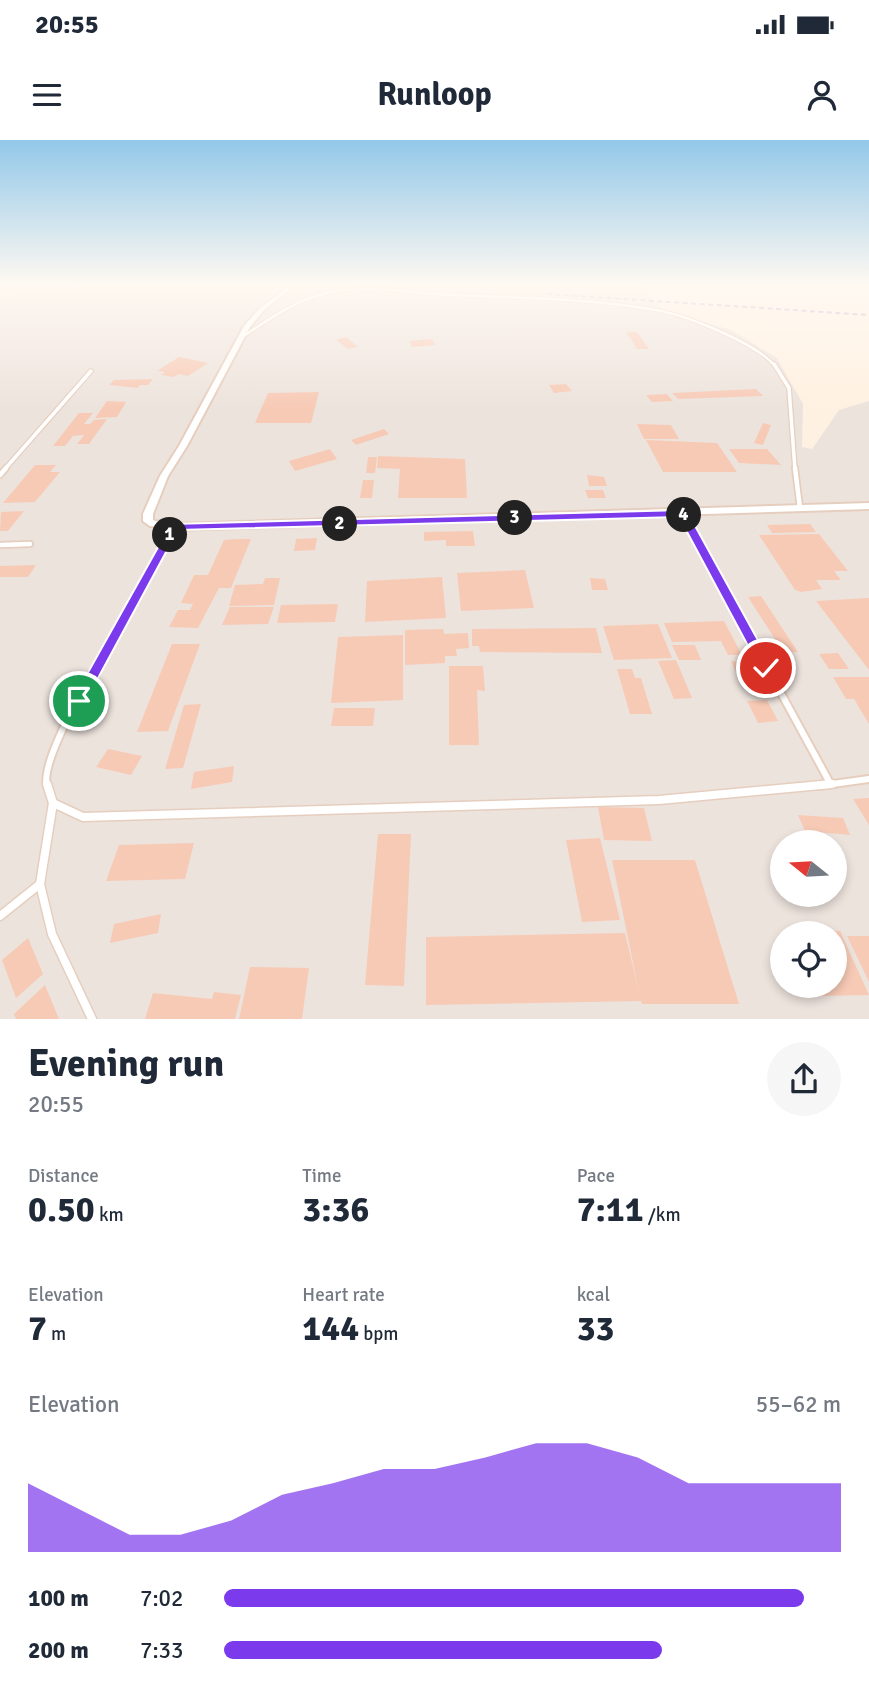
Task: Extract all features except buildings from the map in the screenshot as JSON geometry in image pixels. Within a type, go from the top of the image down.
[{"type":"street","points":[[249,326],[164,476],[148,514],[148,521],[153,524],[175,527],[869,506]]},
{"type":"lane","points":[[240,338],[259,326]]},
{"type":"lane","points":[[702,326],[736,338],[768,357],[789,388],[790,428],[800,508]]},
{"type":"lane","points":[[0,475],[91,371]]},
{"type":"lane","points":[[683,513],[830,783]]},
{"type":"lane","points":[[92,1019],[51,934],[40,884],[53,803],[45,778],[53,747],[175,527]]},
{"type":"lane","points":[[0,545],[30,544]]},
{"type":"lane","points":[[53,803],[83,817],[115,818],[659,800],[869,779]]},
{"type":"lane","points":[[0,916],[40,884]]},
{"type":"shaded area","points":[[0,326],[718,326],[731,330],[777,358],[803,404],[802,447],[812,449],[839,410],[869,401],[869,1019],[0,1019]]},
{"type":"route","points":[[79,701],[175,527],[683,513],[766,668]]}]
